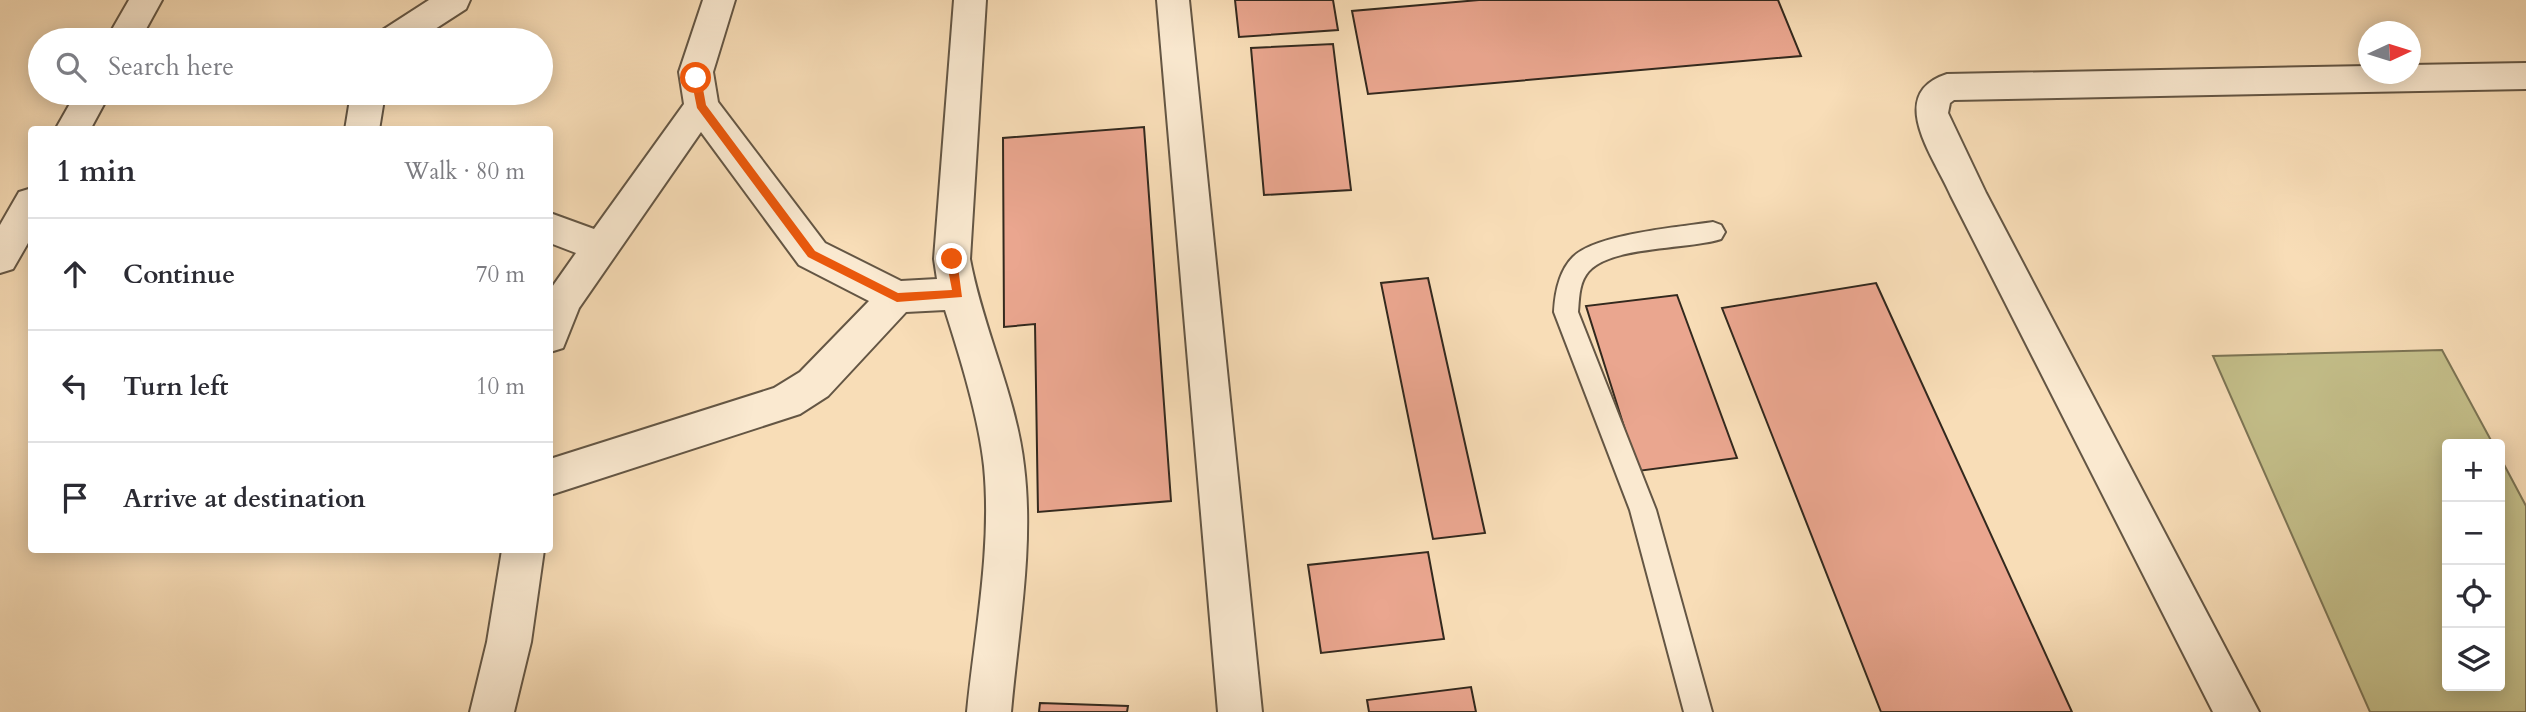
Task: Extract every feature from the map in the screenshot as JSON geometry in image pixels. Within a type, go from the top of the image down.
[{"type":"street","points":[[130,28],[146,0]]},
{"type":"street","points":[[411,28],[454,0]]},
{"type":"street","points":[[719,0],[696,72],[701,106],[812,254],[897,297],[958,294]]},
{"type":"street","points":[[970,0],[952,259],[958,294],[979,358],[1004,465],[1006,531],[989,712]]},
{"type":"street","points":[[1173,0],[1240,712]]},
{"type":"street","points":[[2237,712],[1969,196],[1931,113],[1934,96],[1947,87],[2526,76]]},
{"type":"street","points":[[74,126],[86,105]]},
{"type":"street","points":[[363,126],[366,105]]},
{"type":"street","points":[[553,328],[563,301],[701,106]]},
{"type":"street","points":[[0,258],[28,209]]},
{"type":"street","points":[[553,229],[602,247]]},
{"type":"street","points":[[553,476],[786,402],[814,384],[897,297]]},
{"type":"street","points":[[492,712],[509,642],[523,553]]},
{"type":"lane","points":[[1698,712],[1643,510],[1566,312],[1567,289],[1584,262],[1627,245],[1713,232]]},
{"type":"shaded area","points":[[2442,350],[2490,439],[2442,439],[2442,691],[2505,691],[2505,466],[2526,506],[2526,712],[2370,712],[2213,356]]},
{"type":"building","points":[[1235,0],[1333,0],[1338,30],[1239,37]]},
{"type":"building","points":[[1479,0],[1778,0],[1801,56],[1368,94],[1352,11]]},
{"type":"building","points":[[1333,44],[1351,190],[1264,195],[1251,48]]},
{"type":"building","points":[[1144,127],[1171,501],[1038,512],[1035,324],[1004,327],[1003,138]]},
{"type":"building","points":[[1428,278],[1485,533],[1433,539],[1381,283]]},
{"type":"building","points":[[1876,283],[2072,712],[1881,712],[1722,308]]},
{"type":"building","points":[[1677,295],[1737,458],[1638,471],[1586,306]]},
{"type":"building","points":[[1428,552],[1444,639],[1321,653],[1308,565]]},
{"type":"building","points":[[1471,687],[1476,712],[1369,712],[1367,700]]},
{"type":"building","points":[[1040,703],[1128,706],[1127,712],[1039,712]]},
{"type":"route","points":[[696,78],[701,106],[812,254],[825,264],[897,297],[958,294],[952,259]]}]
